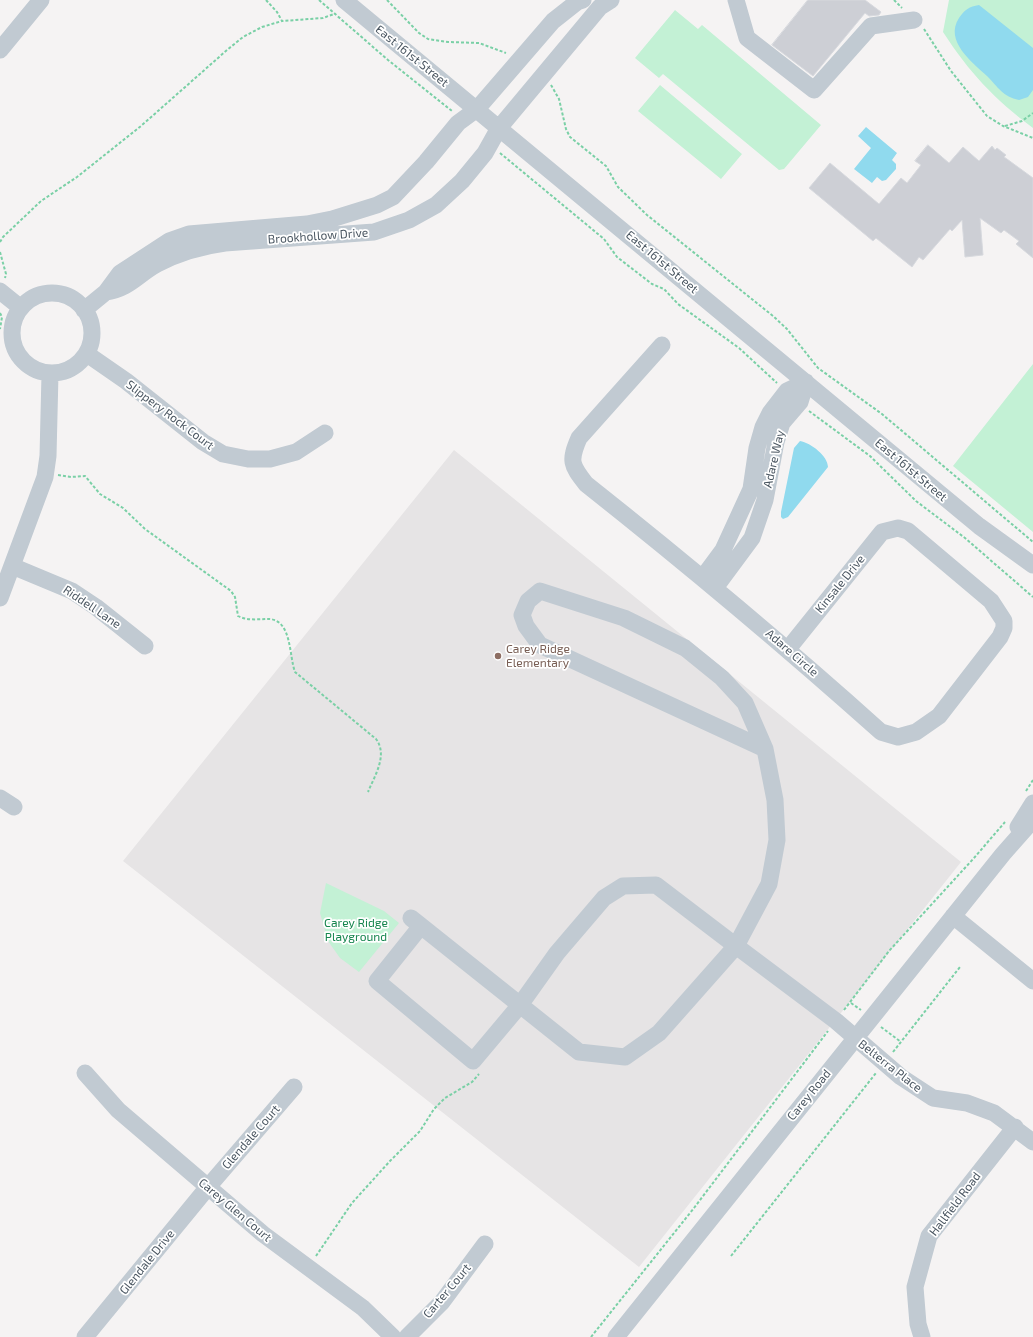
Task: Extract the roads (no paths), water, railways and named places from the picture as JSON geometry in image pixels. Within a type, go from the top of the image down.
[{"type":"street","points":[[0,50],[40,0]]},
{"type":"street","name":"East 161st Street","points":[[344,0],[979,526],[1033,576]]},
{"type":"street","name":"Brookhollow Drive","points":[[84,310],[106,292],[120,273],[166,252],[189,234],[223,237],[310,230],[374,232],[406,221],[436,205],[462,180],[490,144],[499,128],[541,76],[600,8],[611,0]]},
{"type":"street","points":[[736,0],[746,38],[814,90],[870,26],[914,20]]},
{"type":"street","points":[[573,2],[586,24]]},
{"type":"street","name":"Brookhollow Drive","points":[[310,230],[332,219],[376,205],[393,197],[426,162],[462,120],[476,109],[553,21],[573,2]]},
{"type":"street","points":[[393,197],[406,221]]},
{"type":"street","points":[[2,286],[21,308]]},
{"type":"street","points":[[48,293],[68,297],[84,310],[89,318],[92,336],[87,354],[71,369],[61,373],[50,374],[39,372],[29,367],[21,359],[15,350],[12,339],[12,328],[15,317],[21,308],[38,296],[48,293]]},
{"type":"street","name":"Adare Circle","points":[[662,345],[579,438],[571,455],[574,469],[586,484],[709,582],[788,649],[881,732],[898,736],[916,732],[939,716],[1000,637],[1004,628],[1004,621],[991,601],[908,531],[898,528]]},
{"type":"street","name":"Slippery Rock Court","points":[[87,354],[126,381],[203,442],[223,454],[248,459],[270,459],[296,452],[326,433]]},
{"type":"street","points":[[0,598],[45,477],[48,456],[50,374]]},
{"type":"street","name":"Adare Way","points":[[709,582],[748,496],[757,448],[763,427],[776,418],[806,382]]},
{"type":"street","name":"East 161st Street","points":[[979,526],[1033,565]]},
{"type":"street","name":"Kinsale Drive","points":[[788,649],[882,532],[898,528]]},
{"type":"street","name":"Riddell Lane","points":[[12,566],[72,591],[96,607],[146,646]]},
{"type":"street","points":[[520,1005],[579,1052],[625,1057],[659,1033],[736,946],[770,884],[777,840],[774,800],[765,749],[745,703],[722,678],[685,648],[624,618],[540,591],[528,601],[522,615],[526,626],[540,645],[765,749]]},
{"type":"street","name":"Carey Road","points":[[1003,854],[1028,800]]},
{"type":"street","name":"Carey Road","points":[[616,1337],[1003,854],[1033,820]]},
{"type":"street","name":"Belterra Place","points":[[520,1005],[416,922],[377,981],[473,1060],[520,1005],[557,953],[604,898],[623,886],[656,885],[836,1021],[901,1077],[933,1098],[967,1103],[988,1110],[1014,1127],[1033,1142]]},
{"type":"street","points":[[953,916],[1033,981]]},
{"type":"street","name":"Carey Glen Court","points":[[85,1073],[118,1110],[263,1234],[362,1308],[393,1337]]},
{"type":"street","name":"Glendale Court","points":[[208,1187],[294,1087]]},
{"type":"street","name":"Hallfield Road","points":[[922,1337],[918,1324],[915,1287],[929,1236],[1014,1127]]},
{"type":"street","name":"Glendale Drive","points":[[85,1337],[208,1187]]},
{"type":"street","name":"Carter Court","points":[[407,1337],[442,1302],[485,1244]]},
{"type":"water","points":[[979,5],[1033,48],[1033,90],[1028,97],[1019,100],[1013,99],[1005,94],[968,58],[957,43],[955,27],[959,18],[963,12]]},
{"type":"water","points":[[866,127],[897,153],[892,160],[896,164],[896,169],[886,180],[882,181],[877,177],[872,183],[854,169],[871,148],[858,136]]},
{"type":"water","points":[[800,441],[809,444],[822,454],[828,467],[788,517],[783,519],[781,517],[781,512],[794,448]]},
{"type":"place","name":"Carey Ridge Elementary","points":[[498,656]]},
{"type":"park label","name":"Carey Ridge Playground","points":[[356,930]]}]
